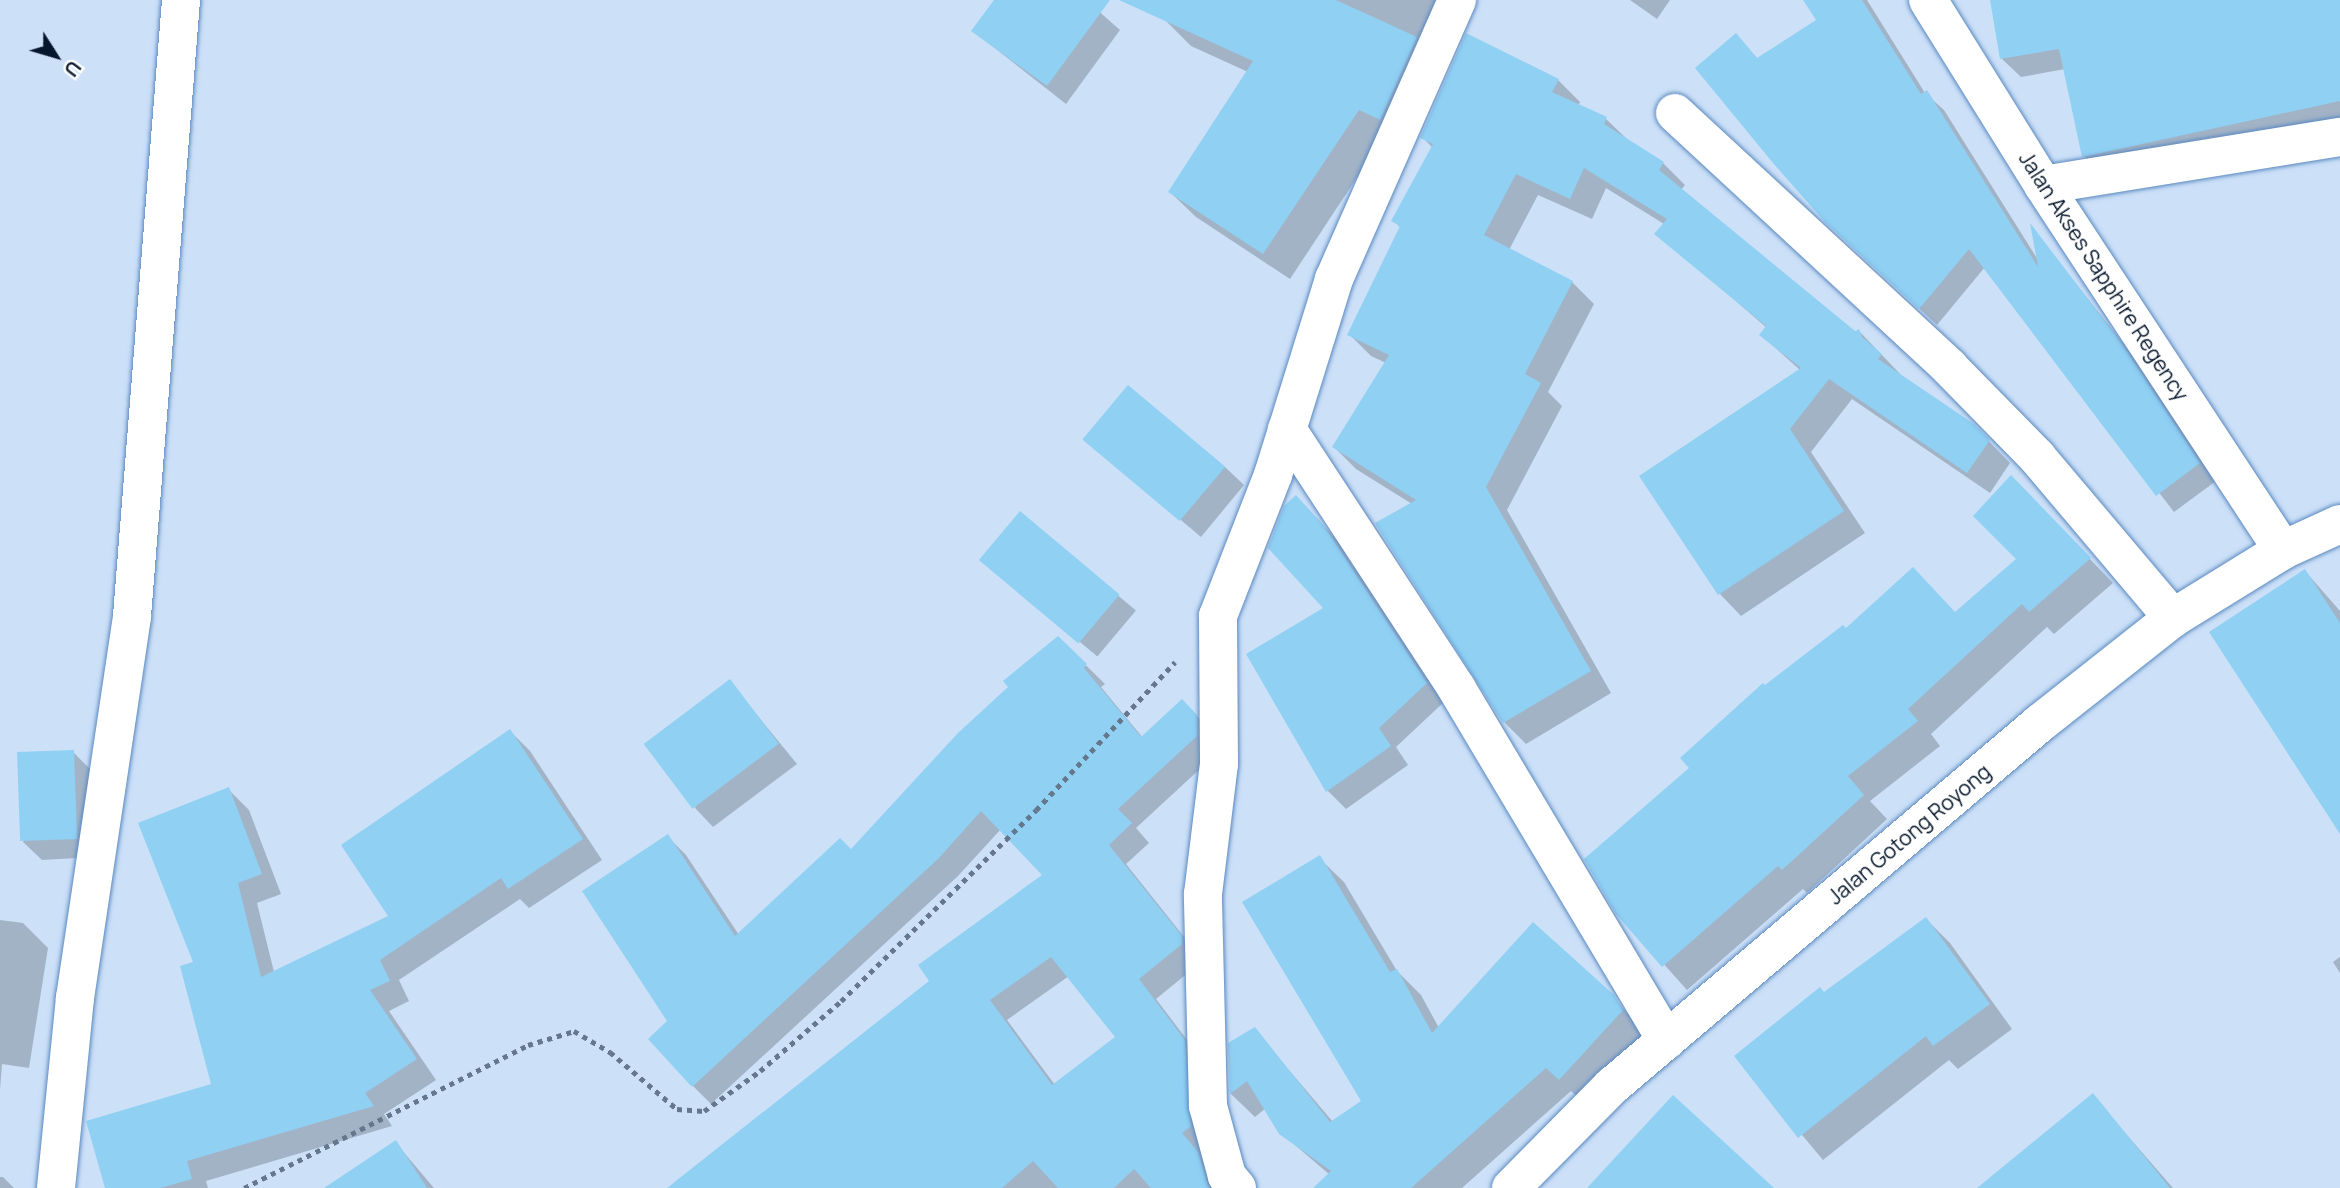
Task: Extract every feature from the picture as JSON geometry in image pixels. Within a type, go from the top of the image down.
[{"type":"street","points":[[56,1188],[75,998],[132,616],[181,0]]},
{"type":"street","points":[[1237,1188],[1227,1176],[1208,1106],[1203,894],[1219,764],[1218,616],[1287,429],[1334,279],[1457,0]]},
{"type":"street","name":"Jalan Akses Sapphire Regency","points":[[1928,0],[2043,185],[2283,550]]},
{"type":"street","points":[[1675,113],[1950,367],[2037,457],[2173,618]]},
{"type":"street","points":[[2043,185],[2340,137]]},
{"type":"street","points":[[1287,429],[1457,689],[1666,1040]]},
{"type":"street","name":"Jalan Gotong Royong","points":[[1511,1188],[1612,1086],[2040,723],[2173,618],[2283,550],[2340,524]]},
{"type":"path","points":[[244,1188],[528,1045],[573,1031],[610,1052],[677,1109],[704,1111],[760,1071],[841,1001],[1036,810],[1218,616]]},
{"type":"building","points":[[994,0],[1110,0],[1047,86],[971,31]]},
{"type":"building","points":[[1119,0],[1336,0],[1417,37],[1380,120],[1359,110],[1263,254],[1168,192],[1253,61]]},
{"type":"building","points":[[1803,0],[1862,0],[1921,94],[1927,90],[2038,267],[2030,223],[2120,341],[2200,463],[2156,496],[1969,249],[1919,309],[1825,222],[1773,163],[1695,68],[1736,33],[1757,58],[1816,20]]},
{"type":"building","points":[[1990,0],[2340,0],[2340,101],[2082,157],[2059,49],[2000,59]]},
{"type":"building","points":[[1466,33],[1559,79],[1552,92],[1607,117],[1604,124],[1664,162],[1659,170],[1855,331],[1859,329],[1862,337],[1882,354],[1878,359],[1974,424],[1990,440],[1967,473],[1829,379],[1790,429],[1844,511],[1718,595],[1639,476],[1801,368],[1759,335],[1766,326],[1654,234],[1667,219],[1584,168],[1570,199],[1516,174],[1484,235],[1573,281],[1525,374],[1541,383],[1486,487],[1591,671],[1503,723],[1375,523],[1416,500],[1332,447],[1389,355],[1347,335],[1400,226],[1391,221],[1433,144],[1420,138]]},
{"type":"building","points":[[1128,385],[1225,467],[1180,521],[1082,439]]},
{"type":"building","points":[[2011,475],[2091,558],[2029,612],[2022,604],[1908,709],[1918,721],[1848,776],[1864,795],[1782,870],[1778,866],[1662,967],[1616,914],[1584,859],[1689,768],[1680,758],[1763,683],[1765,685],[1843,625],[1846,628],[1913,567],[1955,612],[2016,559],[1973,516]]},
{"type":"building","points":[[1296,495],[1324,526],[1427,683],[1379,728],[1391,746],[1326,792],[1246,654],[1323,608],[1268,548],[1284,506]]},
{"type":"building","points":[[1020,511],[1120,595],[1078,644],[979,560]]},
{"type":"building","points":[[2305,569],[2340,623],[2340,834],[2209,632]]},
{"type":"building","points":[[1058,636],[1087,664],[1084,668],[1141,737],[1182,699],[1197,715],[1197,736],[1118,809],[1132,823],[1109,845],[1182,936],[1182,944],[1139,979],[1185,1040],[1191,1126],[1182,1133],[1198,1152],[1209,1188],[1151,1188],[1134,1169],[1114,1188],[1058,1188],[1033,1161],[1002,1188],[667,1188],[929,981],[918,965],[1042,875],[981,811],[939,858],[692,1087],[648,1039],[667,1021],[582,891],[668,834],[735,936],[840,838],[851,849],[958,733],[1008,687],[1003,681]],"holes":[[[1051,957],[1115,1037],[1052,1085],[990,1000]]]},
{"type":"building","points":[[730,679],[779,744],[692,809],[644,744]]},
{"type":"building","points":[[510,729],[583,839],[508,889],[501,878],[380,960],[390,981],[370,990],[417,1059],[365,1093],[374,1106],[187,1161],[192,1179],[160,1188],[105,1188],[86,1121],[211,1084],[180,966],[193,962],[138,823],[229,787],[262,874],[238,883],[261,977],[388,916],[341,845]]},
{"type":"building","points":[[74,750],[77,839],[20,841],[17,752]]},
{"type":"building","points":[[1320,855],[1390,972],[1397,969],[1432,1033],[1533,922],[1614,995],[1623,1010],[1559,1080],[1546,1068],[1411,1188],[1313,1188],[1331,1171],[1279,1134],[1247,1081],[1230,1094],[1228,1043],[1255,1027],[1330,1122],[1361,1101],[1242,902]]},
{"type":"building","points":[[1926,917],[1990,1004],[1933,1046],[1926,1036],[1798,1138],[1734,1056],[1820,987],[1824,992]]},
{"type":"building","points":[[2093,1093],[2170,1188],[1977,1188]]},
{"type":"building","points":[[1673,1095],[1774,1188],[1587,1188]]},
{"type":"building","points":[[396,1140],[427,1188],[324,1188]]}]
